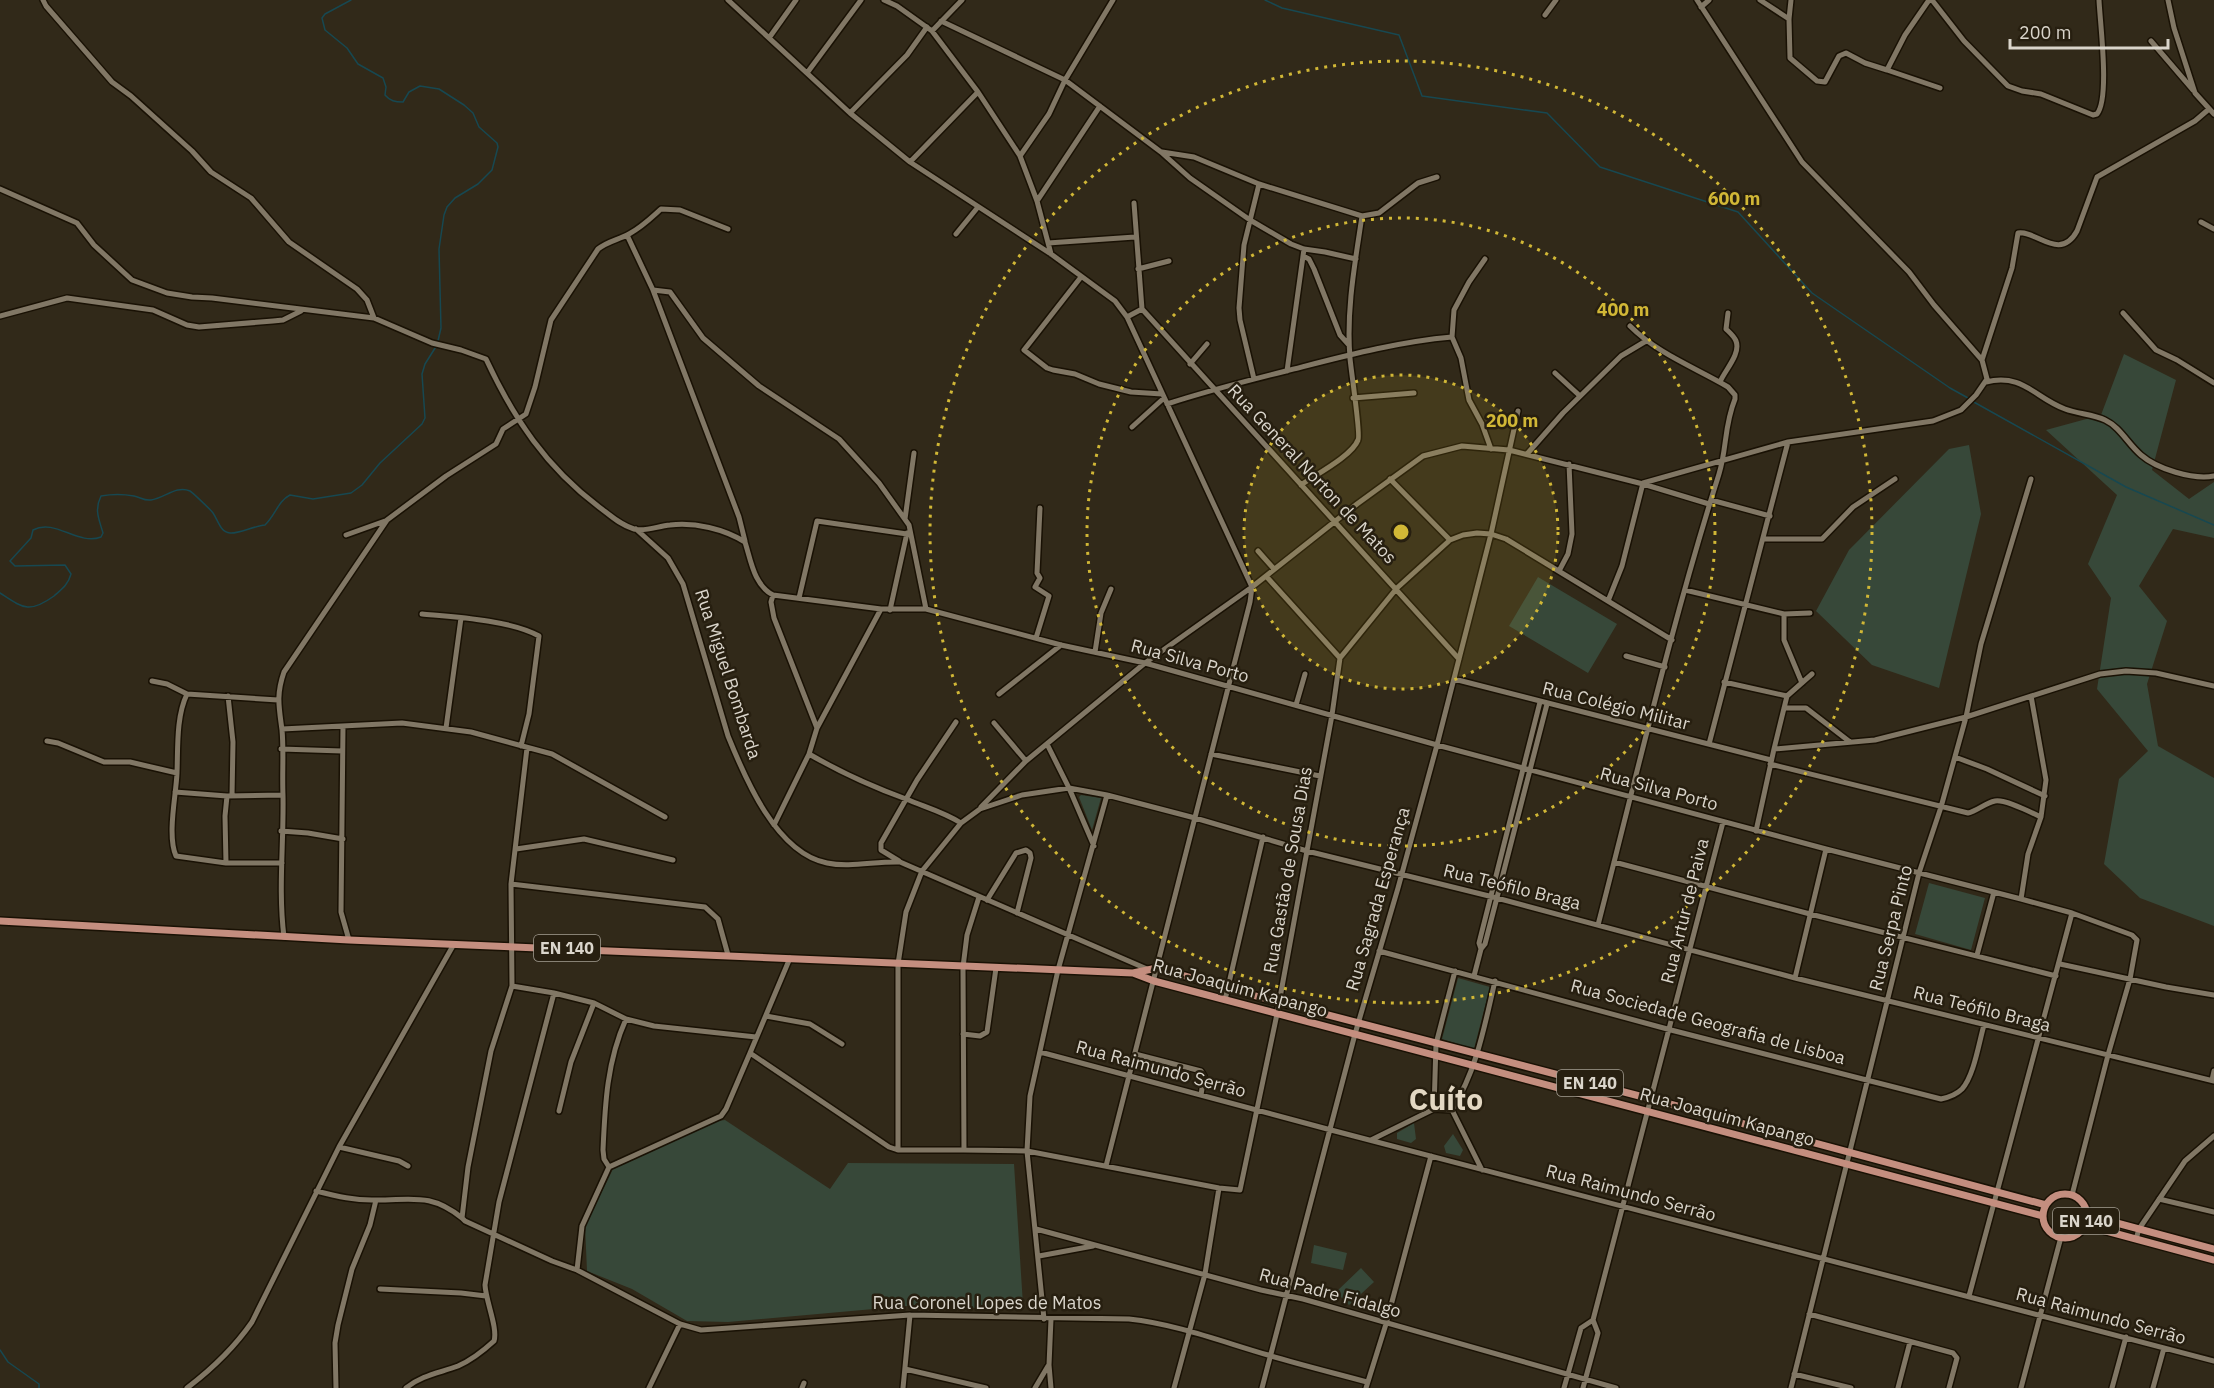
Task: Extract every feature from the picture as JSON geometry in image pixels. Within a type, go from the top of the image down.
[{"type":"main road","name":"EN 140","points":[[0,921],[349,940],[1133,973]]},
{"type":"main road","name":"Rua Joaquim Kapango","points":[[1133,973],[1157,968],[1326,1015],[2046,1205]]},
{"type":"main road","name":"Rua Joaquim Kapango","points":[[1133,973],[1154,981],[1434,1057],[2043,1216]]},
{"type":"main road","points":[[1307,1022],[1311,1011]]},
{"type":"main road","points":[[1322,1026],[1326,1015]]},
{"type":"main road","points":[[1559,1088],[1562,1076]]},
{"type":"main road","points":[[1712,1128],[1716,1117]]},
{"type":"main road","points":[[1778,1146],[1782,1134]]},
{"type":"main road","points":[[1922,1184],[1925,1172]]},
{"type":"main road","name":"EN 140","points":[[2057,1195],[2072,1195],[2082,1203],[2087,1215],[2084,1226],[2075,1235],[2061,1237],[2049,1230],[2043,1216],[2046,1205],[2057,1195]]},
{"type":"main road","name":"EN 140","points":[[2087,1215],[2211,1248]]},
{"type":"main road","name":"EN 140","points":[[2084,1226],[2214,1260]]},
{"type":"main road","points":[[2205,1257],[2211,1248]]},
{"type":"street","points":[[43,0],[112,82],[131,96],[192,151],[211,172],[251,198],[289,242],[357,289],[368,300],[374,318]]},
{"type":"street","points":[[728,0],[850,113],[910,162],[1051,254],[1115,301],[1127,317],[1252,587],[1106,1166]]},
{"type":"street","points":[[807,74],[861,0]]},
{"type":"street","points":[[850,113],[930,29],[962,0]]},
{"type":"street","points":[[1020,156],[1049,114],[1065,80],[1113,0]]},
{"type":"street","points":[[1545,15],[1556,0]]},
{"type":"street","points":[[1643,484],[1788,442],[1933,421],[1961,410],[1986,382],[1982,360],[1902,264],[1802,162],[1697,0]]},
{"type":"street","points":[[1701,7],[1709,0]]},
{"type":"street","points":[[1760,0],[1789,19]]},
{"type":"street","points":[[1791,0],[1790,58],[1817,81],[1825,82],[1839,56],[1846,53],[1865,63],[1940,88]]},
{"type":"street","points":[[1920,0],[1929,2],[2008,86],[2041,94],[2093,115],[2101,110],[2104,78],[2099,0]]},
{"type":"street","points":[[2168,0],[2181,51],[2195,93],[2201,102]]},
{"type":"street","points":[[769,38],[794,1]]},
{"type":"street","points":[[887,1],[930,29],[978,92],[1020,156],[1037,201],[1051,254]]},
{"type":"street","points":[[1887,70],[1905,35],[1929,2]]},
{"type":"street","points":[[941,21],[1065,80],[1161,152],[1190,178],[1250,220],[1304,253],[1314,269],[1340,335],[1349,345]]},
{"type":"street","points":[[2151,41],[2201,102],[2214,114]]},
{"type":"street","points":[[910,162],[978,92]]},
{"type":"street","points":[[1037,201],[1100,106]]},
{"type":"street","points":[[1982,360],[2012,268],[2018,233],[2024,232],[2047,242],[2066,243],[2074,237],[2077,231],[2097,177],[2195,121],[2209,109]]},
{"type":"street","points":[[1161,152],[1194,157],[1258,184],[1362,216],[1379,213],[1418,183],[1437,177]]},
{"type":"street","points":[[1254,379],[1239,308],[1245,245],[1258,184]]},
{"type":"street","points":[[0,189],[77,223],[94,245],[130,279],[154,289],[192,297],[374,318],[432,343],[486,359],[505,399],[536,446],[585,497],[617,521],[636,529],[686,524],[725,532],[745,542]]},
{"type":"street","points":[[1127,317],[1142,309],[1134,203]]},
{"type":"street","points":[[956,234],[978,207]]},
{"type":"street","points":[[345,535],[387,520],[446,476],[496,444],[503,429],[526,414],[535,387],[549,325],[555,312],[598,249],[646,224],[661,209],[680,210],[728,229]]},
{"type":"street","points":[[1301,485],[1356,445],[1360,433],[1353,398],[1349,322],[1362,216]]},
{"type":"street","points":[[2201,222],[2214,229]]},
{"type":"street","points":[[627,235],[653,290],[739,517],[755,576],[762,587],[773,595],[771,607],[774,618],[817,728]]},
{"type":"street","points":[[1048,243],[1135,237]]},
{"type":"street","points":[[1304,253],[1325,252],[1356,259]]},
{"type":"street","points":[[1287,371],[1304,253]]},
{"type":"street","points":[[1485,259],[1454,310],[1452,337],[1461,358],[1469,400],[1491,449]]},
{"type":"street","points":[[1138,269],[1169,261]]},
{"type":"street","points":[[1081,277],[1024,350],[1053,370],[1075,374],[1099,384],[1131,392],[1163,396]]},
{"type":"street","points":[[653,290],[670,292],[695,328],[713,347],[759,386],[839,439],[879,483],[909,525],[926,609]]},
{"type":"street","points":[[0,316],[67,298],[153,310],[187,325],[199,327],[283,320],[302,310]]},
{"type":"street","name":"Rua General Norton de Matos","points":[[1142,309],[1459,659]]},
{"type":"street","points":[[1719,382],[1733,360],[1737,346],[1736,341],[1726,329],[1728,313]]},
{"type":"street","points":[[2123,314],[2154,348],[2214,383]]},
{"type":"street","points":[[1598,925],[1685,590],[1724,459],[1726,429],[1735,399],[1735,395],[1728,387],[1658,350],[1630,326]]},
{"type":"street","points":[[1167,404],[1213,389],[1349,355],[1415,340],[1452,337]]},
{"type":"street","points":[[1527,454],[1542,435],[1621,356],[1646,341]]},
{"type":"street","points":[[1190,364],[1207,344]]},
{"type":"street","points":[[1555,373],[1580,396]]},
{"type":"street","points":[[1986,382],[2008,380],[2024,385],[2063,408],[2104,419],[2116,428],[2142,456],[2168,469],[2190,476],[2214,476]]},
{"type":"street","points":[[1353,398],[1414,393]]},
{"type":"street","points":[[1132,428],[1163,396]]},
{"type":"street","name":"Rua Sagrada Esperança","points":[[1262,1388],[1355,1034],[1437,745],[1491,534],[1518,411]]},
{"type":"street","points":[[1709,744],[1788,442]]},
{"type":"street","points":[[980,809],[1026,761],[1146,663],[1252,587],[1390,479],[1424,456],[1437,451],[1462,446],[1509,450],[1770,516]]},
{"type":"street","points":[[905,519],[914,453]]},
{"type":"street","points":[[1559,571],[1568,554],[1572,534],[1569,464]]},
{"type":"street","points":[[1390,479],[1450,540]]},
{"type":"street","points":[[1764,539],[1822,539],[1853,507],[1895,479]]},
{"type":"street","name":"Rua Serpa Pinto","points":[[1791,1388],[1919,873],[1941,807],[1966,717],[1981,644],[2031,479]]},
{"type":"street","points":[[1608,601],[1622,566],[1643,484]]},
{"type":"street","points":[[1036,638],[1049,596],[1035,586],[1040,578],[1037,573],[1040,508]]},
{"type":"street","points":[[284,937],[280,909],[283,795],[282,729],[278,700],[284,672],[387,520]]},
{"type":"street","points":[[800,598],[817,521],[907,534]]},
{"type":"street","points":[[890,610],[909,525]]},
{"type":"street","name":"Rua Miguel Bombarda","points":[[636,529],[668,558],[683,584],[728,736],[752,789],[774,825],[800,849],[819,861],[837,864],[900,862],[1147,969]]},
{"type":"street","points":[[1266,576],[1340,658],[1397,588],[1436,550],[1450,540],[1463,535],[1491,534],[1506,539],[1672,640]]},
{"type":"street","points":[[1258,551],[1274,569]]},
{"type":"street","points":[[1095,652],[1101,614],[1111,589]]},
{"type":"street","points":[[1685,590],[1784,615],[1810,614]]},
{"type":"street","name":"Rua Silva Porto","points":[[773,595],[890,610],[926,609],[1061,645],[1146,663],[1437,745],[2072,913],[2135,936],[2137,940],[2130,979]]},
{"type":"street","points":[[774,825],[809,754],[817,728],[881,609]]},
{"type":"street","points":[[422,614],[496,623],[529,631],[539,636],[524,747],[512,884],[512,986],[491,1051],[468,1167],[462,1218]]},
{"type":"street","points":[[1784,615],[1784,640],[1802,682]]},
{"type":"street","points":[[446,728],[461,618]]},
{"type":"street","points":[[999,694],[1061,645]]},
{"type":"street","points":[[1626,656],[1665,667]]},
{"type":"street","name":"Rua Gastão de Sousa Dias","points":[[898,1150],[1027,1150],[1219,1188],[1238,1191],[1242,1187],[1277,1014],[1332,715],[1340,658]]},
{"type":"street","points":[[1774,749],[1875,740],[1966,717],[2100,674],[2126,671],[2156,673],[2214,686]]},
{"type":"street","points":[[1296,705],[1305,674]]},
{"type":"street","points":[[1756,831],[1787,696],[1812,674]]},
{"type":"street","name":"Rua Colégio Militar","points":[[1454,679],[1709,744],[1941,807],[1968,813],[1992,802],[2001,801],[2041,816]]},
{"type":"street","points":[[152,681],[167,684],[187,694],[278,700]]},
{"type":"street","points":[[1724,682],[1787,696]]},
{"type":"street","points":[[187,694],[180,724],[175,792],[173,834],[176,856],[226,863],[282,863]]},
{"type":"street","points":[[226,863],[225,816],[230,796],[233,742],[228,696]]},
{"type":"street","points":[[2021,899],[2028,854],[2041,816],[2046,780],[2031,696]]},
{"type":"street","points":[[1494,897],[1498,865],[1540,702]]},
{"type":"street","points":[[1474,976],[1547,704]]},
{"type":"street","points":[[1784,708],[1806,708],[1850,742]]},
{"type":"street","points":[[900,862],[885,853],[881,846],[917,780],[956,722]]},
{"type":"street","points":[[282,729],[402,723],[484,735],[560,758],[665,817]]},
{"type":"street","points":[[994,723],[1026,761]]},
{"type":"street","points":[[343,727],[341,912],[349,940]]},
{"type":"street","points":[[1533,729],[1540,731]]},
{"type":"street","points":[[47,741],[58,743],[104,762],[130,762],[177,773]]},
{"type":"street","points":[[1047,744],[1094,846]]},
{"type":"street","points":[[282,749],[342,751]]},
{"type":"street","points":[[809,754],[834,768],[907,800],[945,813],[961,823]]},
{"type":"street","points":[[1211,754],[1320,776]]},
{"type":"street","points":[[1955,757],[2045,796]]},
{"type":"street","name":"Rua Teófilo Braga","points":[[898,1150],[898,964],[906,912],[922,871],[961,823],[980,809],[1022,795],[1069,788],[1107,795],[1195,818],[1307,851],[1494,897],[1795,978],[2213,1081]]},
{"type":"street","points":[[175,792],[230,796],[283,795]]},
{"type":"street","points":[[1044,1319],[1027,1150],[1030,1096],[1058,970],[1107,795]]},
{"type":"street","points":[[1514,805],[1520,807]]},
{"type":"street","name":"Rua Artur de Paiva","points":[[1593,1320],[1646,1112],[1671,1030],[1723,822]]},
{"type":"street","points":[[281,831],[343,839]]},
{"type":"street","points":[[1225,1000],[1263,837]]},
{"type":"street","points":[[516,849],[584,839],[673,860]]},
{"type":"street","points":[[1504,843],[1511,845]]},
{"type":"street","points":[[1795,978],[1826,849]]},
{"type":"street","points":[[987,900],[1016,853],[1026,850],[1030,853],[1031,858],[1017,913]]},
{"type":"street","points":[[1614,862],[1810,914],[2056,975]]},
{"type":"street","points":[[1498,865],[1505,867]]},
{"type":"street","points":[[512,884],[705,907],[718,919],[728,955]]},
{"type":"street","points":[[1977,955],[1994,892]]},
{"type":"street","points":[[964,1150],[963,967],[967,935],[979,897]]},
{"type":"street","points":[[1969,1296],[2072,913]]},
{"type":"street","points":[[187,1388],[209,1371],[239,1340],[252,1322],[339,1147],[454,944]]},
{"type":"street","name":"Rua Sociedade Geografia de Lisboa","points":[[1379,951],[1671,1030],[1941,1099],[1953,1096],[1964,1088],[1984,1025]]},
{"type":"street","points":[[577,1270],[582,1226],[609,1167],[721,1116],[726,1109],[790,958]]},
{"type":"street","points":[[2060,964],[2214,995]]},
{"type":"street","points":[[963,1034],[980,1036],[987,1032],[996,968]]},
{"type":"street","points":[[1434,1109],[1434,1057],[1455,971]]},
{"type":"street","points":[[2072,1195],[2130,979]]},
{"type":"street","points":[[1452,1110],[1466,1087],[1478,1055],[1495,981]]},
{"type":"street","points":[[512,986],[594,1003],[626,1019],[654,1026],[756,1037]]},
{"type":"street","points":[[406,1388],[419,1378],[459,1365],[477,1356],[494,1341],[495,1330],[485,1285],[506,1173],[554,993]]},
{"type":"street","points":[[559,1111],[571,1062],[594,1003]]},
{"type":"street","points":[[766,1016],[810,1024],[842,1044]]},
{"type":"street","points":[[609,1167],[603,1150],[609,1073],[615,1046],[626,1019]]},
{"type":"street","name":"Rua Raimundo Serrão","points":[[1040,1052],[2214,1361]]},
{"type":"street","points":[[750,1053],[889,1147],[898,1150]]},
{"type":"street","points":[[1135,1054],[1201,1071],[1204,1076],[1201,1095]]},
{"type":"street","points":[[2213,1081],[2214,1071]]},
{"type":"street","points":[[1370,1140],[1434,1109],[1452,1110]]},
{"type":"street","points":[[1452,1110],[1482,1170]]},
{"type":"street","points":[[2136,1239],[2139,1229],[2185,1161],[2214,1136]]},
{"type":"street","points":[[339,1147],[399,1161],[408,1166]]},
{"type":"street","points":[[1366,1385],[1386,1324],[1431,1156]]},
{"type":"street","points":[[1174,1388],[1205,1274],[1219,1188]]},
{"type":"street","name":"Rua Coronel Lopes de Matos","points":[[316,1191],[376,1200],[414,1198],[448,1206],[465,1221],[577,1270],[680,1324],[701,1330],[910,1315],[1129,1319],[1190,1332],[1366,1385]]},
{"type":"street","points":[[2159,1199],[2214,1212]]},
{"type":"street","points":[[336,1388],[335,1343],[338,1325],[351,1269],[370,1225],[376,1200]]},
{"type":"street","name":"Rua Padre Fidalgo","points":[[1036,1229],[1616,1388]]},
{"type":"street","points":[[2021,1388],[2061,1237]]},
{"type":"street","points":[[1039,1256],[1095,1245]]},
{"type":"street","points":[[380,1288],[486,1296]]},
{"type":"street","points":[[1809,1314],[1956,1355],[1949,1388]]},
{"type":"street","points":[[903,1388],[910,1315]]},
{"type":"street","points":[[1051,1388],[1049,1365],[1052,1319]]},
{"type":"street","points":[[1564,1388],[1581,1329],[1593,1320],[1598,1333],[1583,1388]]},
{"type":"street","points":[[649,1388],[680,1324]]},
{"type":"street","points":[[2112,1388],[2126,1337]]},
{"type":"street","points":[[1898,1388],[1910,1342]]},
{"type":"street","points":[[2153,1388],[2164,1348]]},
{"type":"street","points":[[1035,1388],[1049,1365]]},
{"type":"street","points":[[905,1369],[986,1388]]},
{"type":"street","points":[[1794,1374],[1851,1388]]},
{"type":"green space","points":[[2124,354],[2176,380],[2152,470],[2189,499],[2214,482],[2214,538],[2173,529],[2139,586],[2167,621],[2147,684],[2158,746],[2214,778],[2214,926],[2140,898],[2104,864],[2119,779],[2148,751],[2097,689],[2111,598],[2088,564],[2117,495],[2046,430],[2101,415]]},
{"type":"green space","points":[[1969,445],[1981,514],[1939,688],[1872,665],[1816,611],[1849,550],[1949,449]]},
{"type":"green space","points":[[1538,577],[1617,624],[1588,673],[1509,626]]},
{"type":"green space","points":[[1081,795],[1101,798],[1092,830],[1079,797]]},
{"type":"green space","points":[[1929,883],[1985,898],[1971,950],[1915,934]]},
{"type":"green space","points":[[1458,978],[1490,987],[1474,1049],[1442,1039]]},
{"type":"green space","points":[[725,1120],[830,1189],[848,1163],[1014,1164],[1023,1305],[974,1308],[963,1301],[728,1322],[687,1321],[632,1289],[587,1271],[585,1226],[613,1169],[717,1121]]},
{"type":"green space","points":[[1414,1123],[1416,1139],[1411,1143],[1397,1139],[1397,1133]]},
{"type":"green space","points":[[1453,1134],[1463,1150],[1460,1156],[1446,1153],[1444,1146]]},
{"type":"green space","points":[[1314,1245],[1347,1253],[1343,1270],[1311,1263]]},
{"type":"green space","points":[[1361,1268],[1374,1282],[1349,1305],[1336,1292]]},
{"type":"waterway","points":[[0,593],[21,605],[32,607],[45,602],[62,589],[71,574],[65,565],[15,566],[10,561],[31,538],[33,530],[41,527],[58,529],[84,538],[101,537],[103,533],[98,510],[101,496],[126,495],[151,500],[175,491],[190,491],[212,512],[224,530],[230,533],[237,532],[265,525],[282,501],[290,495],[313,499],[351,493],[362,485],[380,463],[422,424],[425,418],[422,374],[425,364],[437,345],[441,328],[439,249],[444,215],[447,207],[455,198],[478,184],[492,170],[498,147],[497,143],[479,127],[473,113],[439,89],[420,86],[409,92],[403,102],[393,101],[387,97],[383,78],[358,64],[347,48],[325,30],[322,18],[325,14],[351,0]]},
{"type":"waterway","points":[[1265,0],[1282,8],[1399,35],[1422,96],[1547,113],[1600,167],[1738,212],[1812,293],[1968,398]]},
{"type":"waterway","points":[[1972,401],[2126,487],[2214,525]]},
{"type":"waterway","points":[[0,1350],[8,1362],[39,1384],[39,1388]]},
{"type":"district","name":"Cuíto","points":[[1446,1100]]}]
